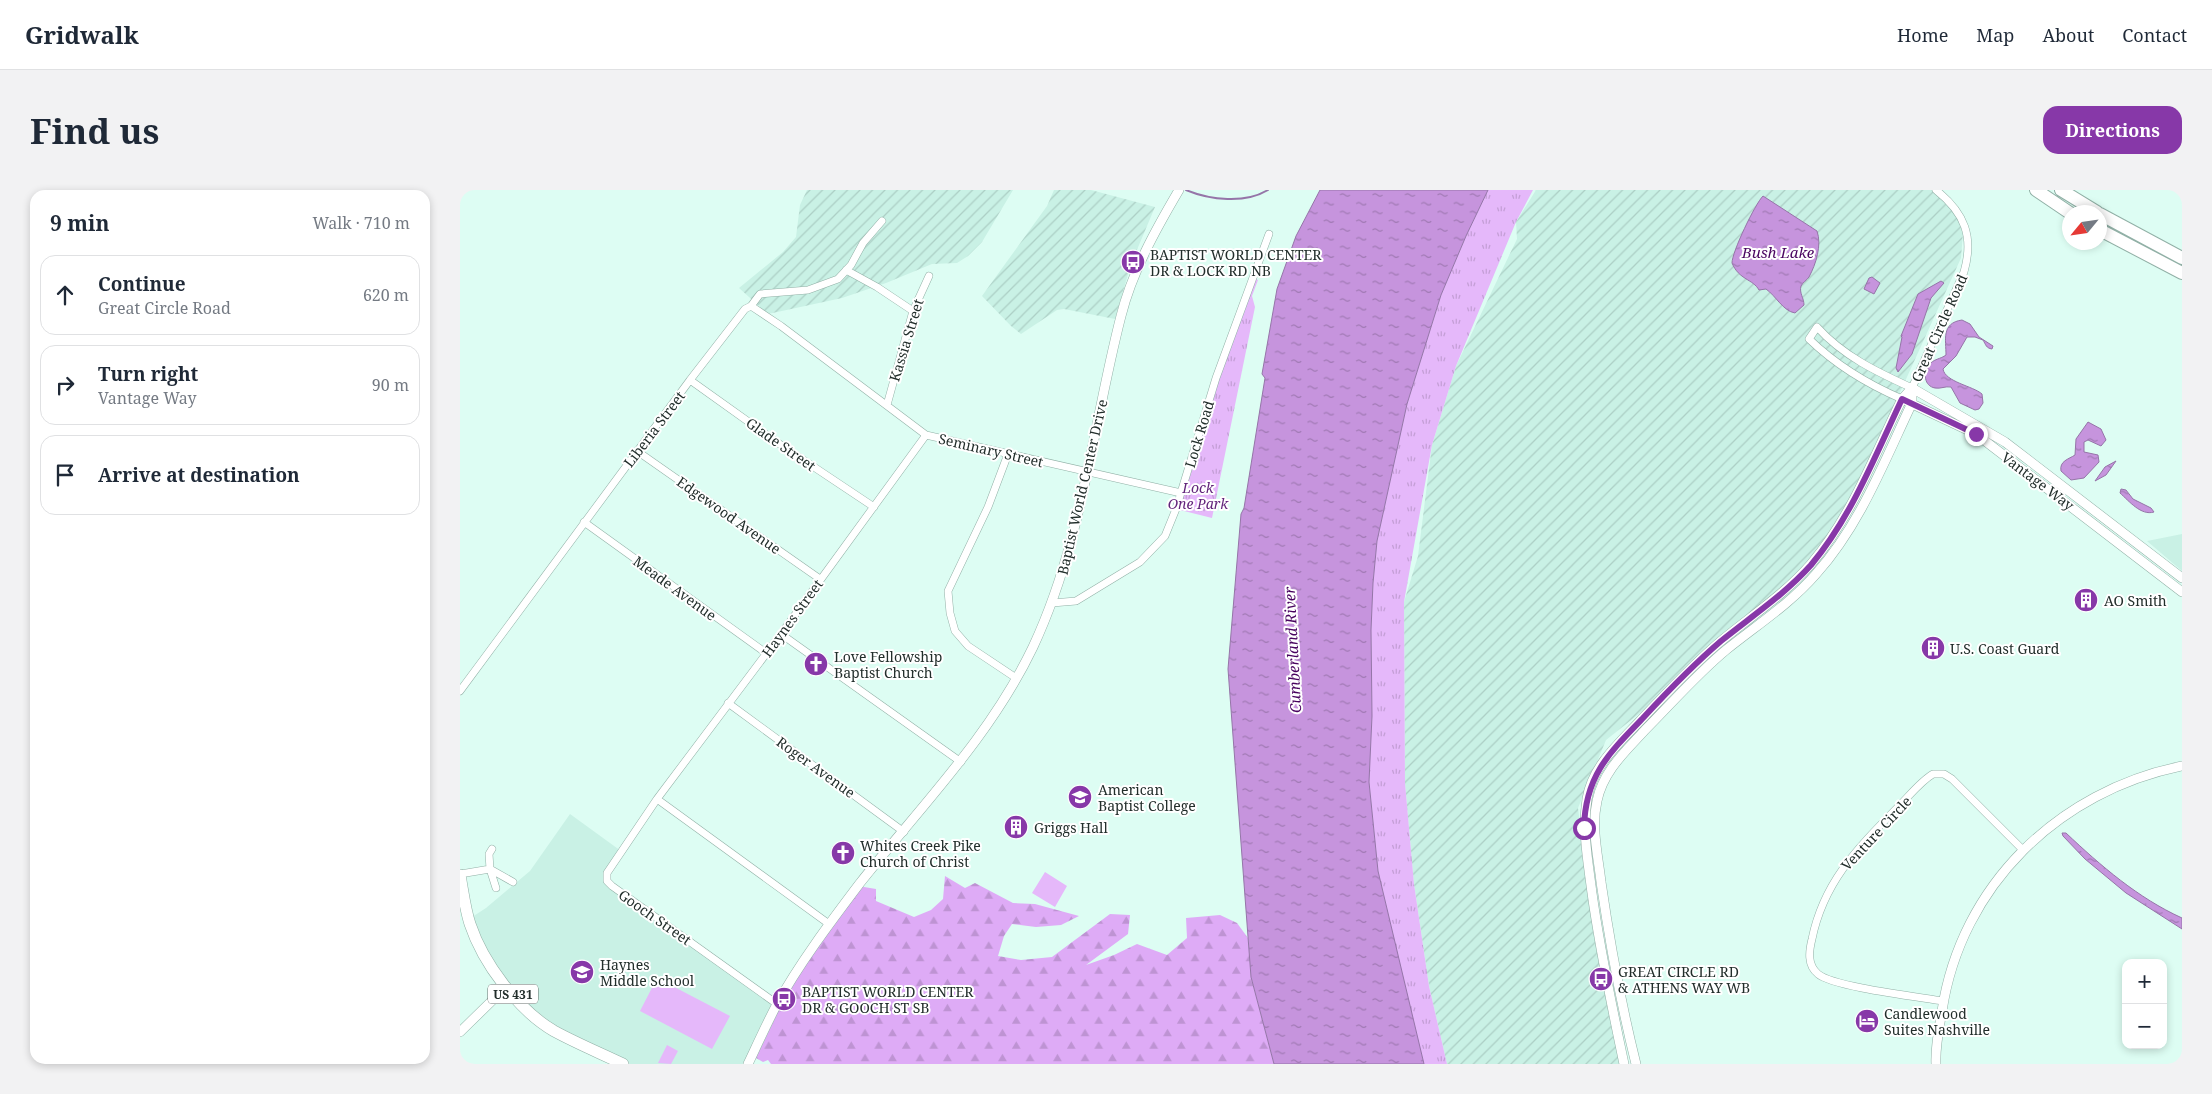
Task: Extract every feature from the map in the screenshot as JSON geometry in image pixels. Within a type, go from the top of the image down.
[{"type":"highway","points":[[2036,190],[2062,208]]},
{"type":"highway","points":[[2061,190],[2085,205]]},
{"type":"highway","points":[[2107,218],[2182,258]]},
{"type":"highway","points":[[2107,234],[2182,274]]},
{"type":"main road","name":"US 431","points":[[460,875],[470,923],[476,938],[488,962],[506,987],[534,1016],[553,1030],[623,1064]]},
{"type":"street","name":"Baptist World Center Drive","points":[[748,1064],[777,1004],[828,924],[961,762],[991,721],[1016,678],[1052,603],[1071,547],[1121,314],[1139,266],[1179,190]]},
{"type":"street","name":"Great Circle Road","points":[[1624,1064],[1600,946],[1585,839],[1584,817],[1587,798],[1594,778],[1610,752],[1681,677],[1721,641],[1780,595],[1818,556],[1851,506],[1902,399],[1912,388],[1968,260],[1969,246],[1964,220],[1947,198],[1936,190]]},
{"type":"street","name":"Liberia Street","points":[[460,691],[690,380],[745,310],[751,306],[760,294],[808,290],[838,279],[851,265],[863,243],[882,221]]},
{"type":"street","name":"Lock Road","points":[[1052,603],[1076,601],[1140,562],[1165,536],[1181,493],[1216,378],[1269,234]]},
{"type":"street","points":[[846,270],[877,287],[913,311]]},
{"type":"street","name":"Kassia Street","points":[[887,405],[913,311],[929,276]]},
{"type":"street","name":"Seminary Street","points":[[751,306],[781,326],[926,435],[1181,493]]},
{"type":"street","name":"Vantage Way","points":[[2182,578],[2004,442],[1912,388],[1861,364],[1817,327],[1809,340],[1839,366],[1869,385],[1912,403],[1976,434],[2182,592]]},
{"type":"street","name":"Glade Street","points":[[690,380],[781,445],[874,507]]},
{"type":"street","name":"Great Circle Road","points":[[1636,1064],[1612,952],[1595,839],[1595,812],[1599,791],[1607,775],[1618,760],[1689,685],[1726,650],[1791,600],[1841,543],[1861,510],[1912,403],[1912,388]]},
{"type":"street","name":"Haynes Street","points":[[607,881],[607,873],[657,799],[728,702],[781,634],[926,435]]},
{"type":"street","name":"Edgewood Avenue","points":[[637,451],[820,579]]},
{"type":"street","points":[[1008,454],[988,507],[948,591],[950,613],[955,630],[968,646],[1016,678]]},
{"type":"street","name":"Meade Avenue","points":[[584,522],[766,654]]},
{"type":"street","points":[[781,634],[961,762]]},
{"type":"street","name":"Roger Avenue","points":[[728,702],[904,832]]},
{"type":"street","points":[[1936,1064],[1935,1054],[1944,1001],[1956,954],[1981,902],[2000,874],[2023,850],[2073,809],[2109,789],[2155,772],[2182,766]]},
{"type":"street","name":"Venture Circle","points":[[1944,1001],[1850,985],[1830,980],[1818,974],[1810,961],[1810,947],[1818,913],[1827,893],[1851,856],[1933,774],[1944,774],[1952,779],[2023,850]]},
{"type":"street","points":[[657,799],[828,924]]},
{"type":"street","points":[[492,849],[489,854],[490,869],[496,888]]},
{"type":"street","points":[[460,875],[490,869],[513,882]]},
{"type":"street","name":"Gooch Street","points":[[607,881],[777,1004]]},
{"type":"street","points":[[460,1032],[506,987]]},
{"type":"shaded area","points":[[807,190],[1013,190],[982,242],[968,256],[957,263],[932,264],[886,283],[842,298],[768,314],[739,288],[783,252],[796,237],[800,205]]},
{"type":"shaded area","points":[[1054,190],[1091,190],[1155,207],[1131,264],[1115,319],[1064,309],[1057,310],[1021,334],[982,296],[1047,206]]},
{"type":"shaded area","points":[[1536,190],[1935,190],[1964,220],[1961,258],[1819,571],[1606,740],[1578,808],[1589,894],[1621,1064],[1447,1064],[1429,986],[1414,884],[1405,783],[1404,602],[1418,556],[1432,445],[1456,366],[1517,239],[1516,222]]},
{"type":"shaded area","points":[[2182,534],[2182,571],[2147,541]]},
{"type":"shaded area","points":[[570,814],[621,851],[607,881],[777,1004],[748,1064],[623,1064],[553,1030],[506,987],[469,919],[486,908],[530,871]]},
{"type":"green space","points":[[1488,190],[1533,190],[1516,222],[1456,366],[1432,445],[1404,602],[1405,783],[1414,884],[1429,986],[1447,1064],[1422,1064],[1378,871],[1369,782],[1372,716],[1371,630],[1373,583],[1377,541],[1407,404],[1441,295]]},
{"type":"green space","name":"Lock One Park","points":[[1254,278],[1258,280],[1252,296],[1255,307],[1212,518],[1176,509],[1216,378]]},
{"type":"green space","points":[[1045,872],[1067,886],[1055,907],[1032,893]]},
{"type":"green space","points":[[945,876],[965,888],[975,883],[1013,903],[1035,904],[1079,916],[1061,925],[1036,927],[1012,924],[1004,936],[998,956],[1021,960],[1052,957],[1110,914],[1130,915],[1128,934],[1086,965],[1137,944],[1167,955],[1187,938],[1186,918],[1220,915],[1237,923],[1248,938],[1251,977],[1274,1064],[771,1064],[768,1060],[763,1062],[756,1058],[777,1014],[777,1004],[858,886],[876,889],[876,901],[914,917],[931,910],[943,899]]},
{"type":"green space","points":[[657,978],[730,1016],[712,1049],[640,1011]]},
{"type":"green space","points":[[667,1045],[678,1051],[671,1064],[658,1063]]},
{"type":"water","name":"Cumberland River","points":[[1320,190],[1488,190],[1441,295],[1407,404],[1377,541],[1373,583],[1371,630],[1372,716],[1369,782],[1378,871],[1424,1064],[1274,1064],[1251,977],[1228,669],[1241,514],[1244,508],[1265,378],[1262,374],[1277,289],[1296,236]]},
{"type":"water","name":"Bush Lake","points":[[1763,196],[1817,231],[1819,248],[1816,260],[1809,277],[1801,286],[1804,305],[1795,313],[1783,306],[1766,289],[1759,290],[1738,273],[1732,263],[1744,228]]},
{"type":"water","points":[[1872,277],[1880,283],[1874,294],[1864,289],[1869,278]]},
{"type":"water","points":[[1941,281],[1944,283],[1931,298],[1912,354],[1898,372],[1896,368],[1901,336],[1918,294]]},
{"type":"water","points":[[1962,320],[1970,324],[1979,337],[1993,346],[1990,349],[1983,340],[1967,337],[1956,356],[1943,369],[1954,381],[1982,394],[1983,403],[1979,409],[1975,410],[1960,403],[1951,387],[1931,387],[1925,375],[1931,363],[1946,355],[1946,333],[1948,328],[1955,322]]},
{"type":"water","points":[[2088,422],[2101,429],[2106,440],[2101,446],[2088,440],[2084,442],[2084,452],[2098,455],[2099,462],[2084,478],[2071,480],[2061,471],[2061,468],[2065,461],[2075,455],[2076,439]]},
{"type":"water","points":[[2116,461],[2106,475],[2095,481],[2105,467]]},
{"type":"water","points":[[2121,489],[2126,490],[2133,499],[2151,508],[2154,512],[2149,513],[2140,510],[2120,493]]},
{"type":"water","points":[[2062,833],[2066,833],[2106,869],[2135,891],[2182,918],[2182,929],[2126,893],[2085,859]]},
{"type":"waterway","points":[[1186,190],[1206,196],[1227,199],[1249,197],[1268,190]]},
{"type":"place","name":"BAPTIST WORLD CENTER DR & LOCK RD NB","points":[[1133,262]]},
{"type":"place","name":"AO Smith","points":[[2086,600]]},
{"type":"place","name":"U.S. Coast Guard","points":[[1933,648]]},
{"type":"place","name":"Love Fellowship Baptist Church","points":[[816,664]]},
{"type":"place","name":"American Baptist College","points":[[1080,797]]},
{"type":"place","name":"Griggs Hall","points":[[1016,827]]},
{"type":"place","name":"Whites Creek Pike Church of Christ","points":[[843,853]]},
{"type":"place","name":"Haynes Middle School","points":[[582,972]]},
{"type":"place","name":"GREAT CIRCLE RD & ATHENS WAY WB","points":[[1601,979]]},
{"type":"place","name":"BAPTIST WORLD CENTER DR & GOOCH ST SB","points":[[784,999]]},
{"type":"place","name":"Candlewood Suites Nashville","points":[[1867,1021]]},
{"type":"route","points":[[1584,828],[1584,817],[1590,789],[1599,768],[1610,752],[1681,677],[1721,641],[1788,588],[1831,539],[1851,506],[1902,399],[1976,434]]}]
